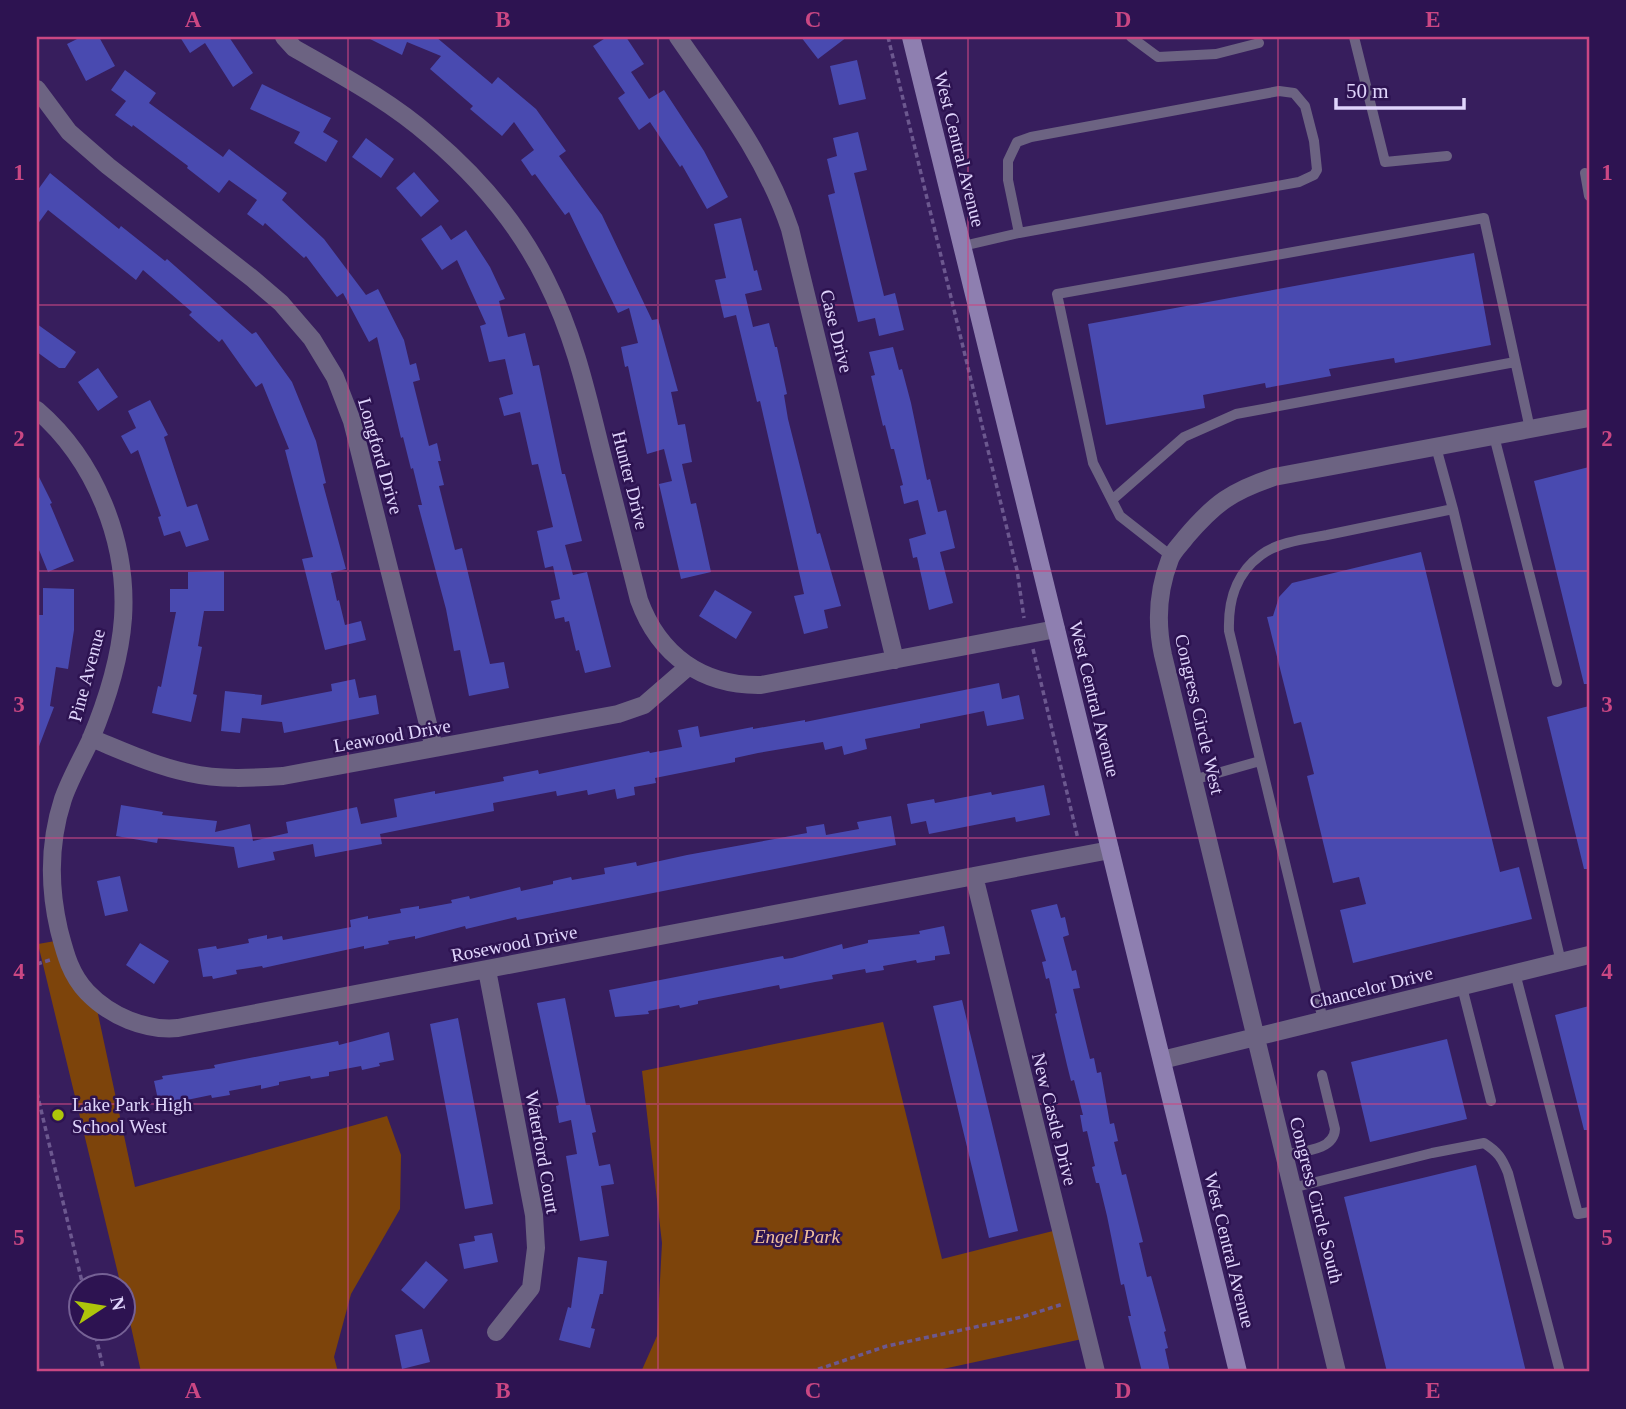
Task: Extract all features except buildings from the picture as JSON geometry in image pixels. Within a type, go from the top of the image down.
[{"type":"street","name":"Hunter Drive","points":[[284,37],[294,48],[389,104],[429,135],[499,206],[533,257],[559,307],[579,361],[645,617],[653,632],[675,656],[689,666],[721,681],[761,685],[1056,629]]},
{"type":"street","name":"Case Drive","points":[[678,37],[742,130],[782,205],[895,660]]},
{"type":"street","name":"West Central Avenue","points":[[911,37],[1238,1372]]},
{"type":"street","name":"Longford Drive","points":[[37,89],[69,132],[281,303],[312,339],[335,377],[352,421],[434,748]]},
{"type":"street","name":"Pine Avenue","points":[[37,410],[76,453],[99,491],[115,536],[122,576],[123,617],[118,652],[91,738],[45,843]]},
{"type":"street","name":"Congress Circle West","points":[[1255,1037],[1159,635],[1159,602],[1171,556],[1207,511],[1252,484],[1274,477],[1589,418]]},
{"type":"street","name":"Leawood Drive","points":[[91,738],[149,761],[190,773],[238,778],[283,776],[618,714],[644,705],[689,666]]},
{"type":"street","name":"Rosewood Drive","points":[[45,843],[54,909],[65,954],[76,981],[95,1000],[122,1017],[145,1026],[178,1028],[1110,850]]},
{"type":"street","name":"New Castle Drive","points":[[974,876],[1096,1372]]},
{"type":"street","name":"Chancelor Drive","points":[[1162,1060],[1589,955]]},
{"type":"street","name":"Waterford Court","points":[[487,970],[534,1215],[536,1248],[531,1288],[496,1332]]},
{"type":"street","name":"Congress Circle South","points":[[1255,1037],[1337,1372]]},
{"type":"lane","points":[[1131,37],[1158,57],[1216,54],[1259,43]]},
{"type":"lane","points":[[1354,37],[1385,162],[1447,156]]},
{"type":"lane","points":[[962,246],[1019,233],[1299,182],[1314,175],[1317,170],[1314,141],[1305,106],[1294,93],[1279,91],[1031,137],[1017,142],[1008,161],[1008,171],[1019,233]]},
{"type":"lane","points":[[1585,173],[1589,196]]},
{"type":"lane","points":[[1171,556],[1120,516],[1093,463],[1057,293],[1484,218],[1530,429]]},
{"type":"lane","points":[[1112,500],[1184,437],[1236,414],[1515,362]]},
{"type":"lane","points":[[1494,436],[1557,682]]},
{"type":"lane","points":[[1436,447],[1561,962]]},
{"type":"lane","points":[[1323,1020],[1229,631],[1231,599],[1240,578],[1249,566],[1269,549],[1300,540],[1453,509]]},
{"type":"lane","points":[[1193,779],[1260,761]]},
{"type":"lane","points":[[1515,973],[1578,1214],[1589,1212]]},
{"type":"lane","points":[[1461,987],[1491,1101]]},
{"type":"lane","points":[[1284,1155],[1328,1144],[1335,1138],[1322,1074]]},
{"type":"lane","points":[[1292,1188],[1432,1153],[1484,1143],[1493,1149],[1502,1156],[1508,1173],[1560,1372]]},
{"type":"path","points":[[888,37],[1017,570],[1021,611],[1030,634],[1082,855]]},
{"type":"path","points":[[37,1093],[80,1272]]},
{"type":"path","points":[[810,1372],[887,1346],[1022,1317],[1078,1300]]},
{"type":"path","points":[[97,1342],[104,1372]]},
{"type":"green space","points":[[61,940],[95,1000],[135,1187],[387,1116],[401,1155],[400,1209],[351,1294],[334,1357],[338,1372],[141,1372],[134,1342],[136,1272],[118,1272],[38,944]]},
{"type":"green space","name":"Engel Park","points":[[883,1022],[942,1259],[1061,1229],[1087,1338],[929,1372],[641,1372],[657,1336],[662,1243],[642,1071]]},
{"type":"place","name":"Lake Park High School West","points":[[58,1115]]}]
